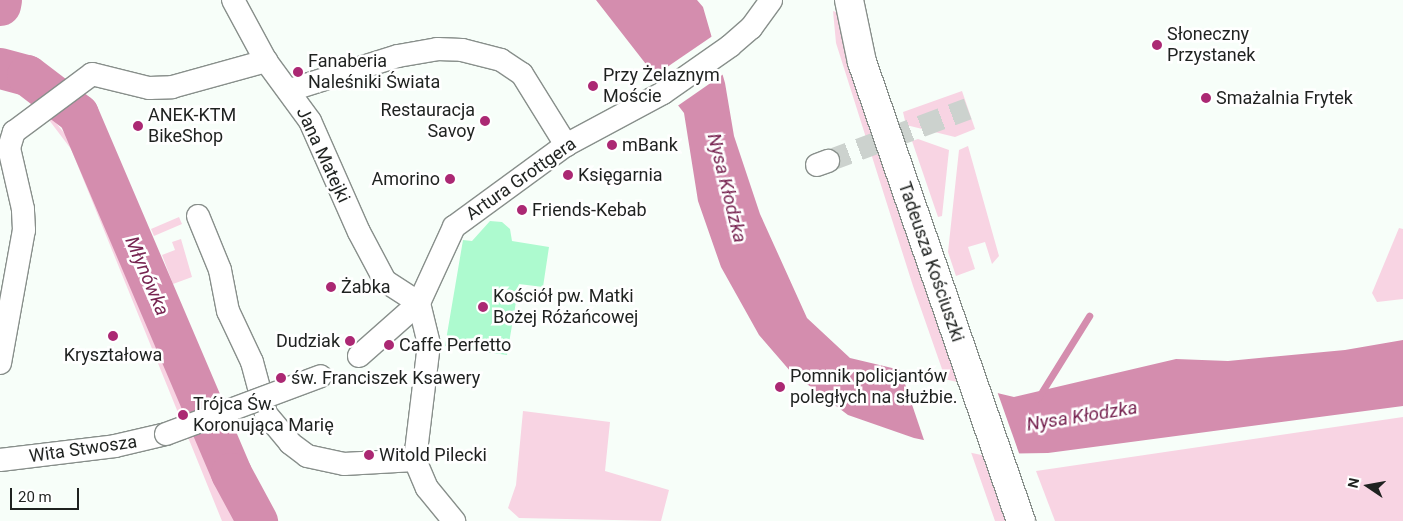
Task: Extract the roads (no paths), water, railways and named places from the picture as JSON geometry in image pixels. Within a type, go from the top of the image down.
[{"type":"street","name":"Jana Matejki","points":[[233,0],[266,61],[290,90],[310,121],[359,232],[385,281],[419,303]]},
{"type":"street","name":"Artura Grottgera","points":[[419,303],[454,227],[566,145],[663,93],[730,46],[751,28],[771,0]]},
{"type":"street","name":"Tadeusza Kościuszki","points":[[849,0],[862,62],[1021,521]]},
{"type":"street","points":[[290,90],[398,56],[436,49],[462,50],[501,60],[522,74],[566,145]]},
{"type":"street","points":[[0,363],[8,276],[23,209],[9,148],[14,132],[92,74],[148,88],[172,87],[266,61]]},
{"type":"street","points":[[198,216],[220,270],[228,311],[252,362],[266,414],[290,443],[307,456],[344,464],[415,460]]},
{"type":"street","points":[[355,359],[419,303],[429,344],[415,460],[427,488],[454,521]]},
{"type":"street","name":"Wita Stwosza","points":[[0,460],[115,446],[166,434],[321,376]]},
{"type":"water","name":"Nysa Kłodzka","points":[[596,0],[697,0],[703,7],[725,83],[734,136],[760,214],[807,318],[850,358],[1014,397],[1176,359],[1228,361],[1345,350],[1403,340],[1403,406],[1048,453],[991,454],[914,438],[848,415],[791,372],[759,335],[721,267],[698,201],[684,113]]},
{"type":"waterway","points":[[0,5],[1,0]]},
{"type":"waterway","name":"Młynówka","points":[[0,68],[27,75],[78,114],[231,473],[257,521]]},
{"type":"waterway","points":[[1038,398],[1089,316]]},
{"type":"tunnel","points":[[828,161],[968,109]]},
{"type":"place","name":"Słoneczny Przystanek","points":[[1157,45]]},
{"type":"place","name":"Fanaberia Naleśniki Świata","points":[[298,72]]},
{"type":"place","name":"Przy Żelaznym Moście","points":[[593,86]]},
{"type":"place","name":"Smażalnia Frytek","points":[[1206,98]]},
{"type":"place","name":"Restauracja Savoy","points":[[485,121]]},
{"type":"place","name":"ANEK-KTM BikeShop","points":[[138,126]]},
{"type":"place","name":"mBank","points":[[612,145]]},
{"type":"place","name":"Księgarnia","points":[[568,175]]},
{"type":"place","name":"Amorino","points":[[450,179]]},
{"type":"place","name":"Friends-Kebab","points":[[522,210]]},
{"type":"place","name":"Żabka","points":[[331,287]]},
{"type":"place","name":"Kościół pw. Matki Bożej Różańcowej","points":[[483,307]]},
{"type":"place","name":"Kryształowa","points":[[113,336]]},
{"type":"place","name":"Dudziak","points":[[350,341]]},
{"type":"place","name":"Caffe Perfetto","points":[[389,345]]},
{"type":"place","name":"św. Franciszek Ksawery","points":[[281,378]]},
{"type":"place","name":"Pomnik policjantów poległych na służbie.","points":[[780,387]]},
{"type":"place","name":"Trójca Św. Koronująca Marię","points":[[183,415]]},
{"type":"place","name":"Witold Pilecki","points":[[369,455]]}]
